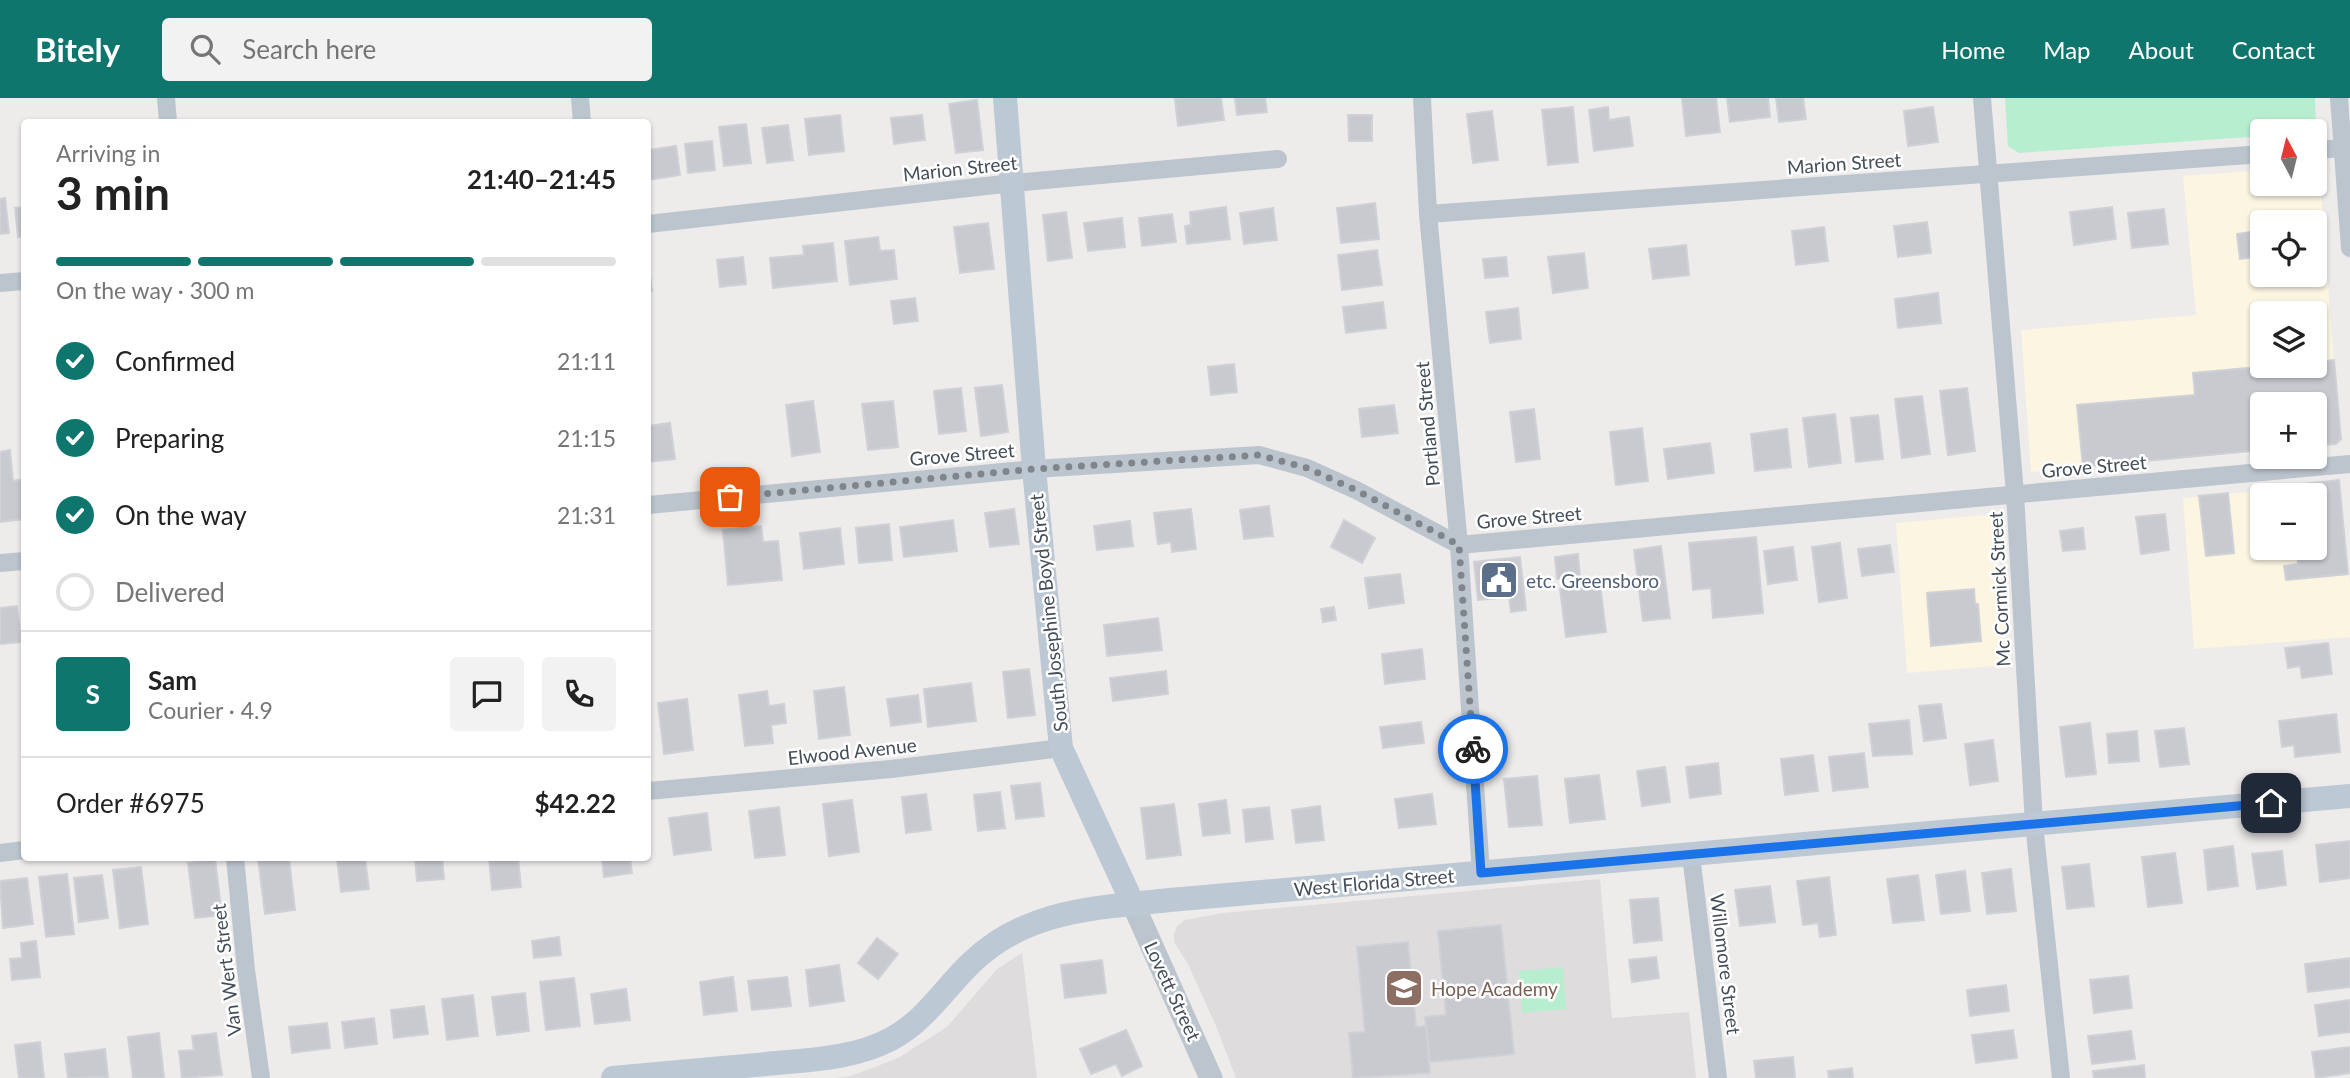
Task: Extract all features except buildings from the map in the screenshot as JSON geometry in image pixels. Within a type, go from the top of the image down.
[{"type":"main road","name":"South Josephine Boyd Street","points":[[1005,98],[1034,469],[1061,748],[1133,904]]},
{"type":"main road","name":"West Florida Street","points":[[613,1078],[824,1058],[869,1049],[890,1040],[924,1015],[971,963],[1000,939],[1032,923],[1060,915],[1133,904],[2350,796]]},
{"type":"street","points":[[166,98],[168,119]]},
{"type":"street","points":[[580,98],[582,119]]},
{"type":"street","name":"Portland Street","points":[[1422,98],[1428,214],[1459,545],[1481,873]]},
{"type":"street","name":"Mc Cormick Street","points":[[1982,98],[2015,494],[2034,824],[2061,1078]]},
{"type":"street","points":[[2339,98],[2350,248]]},
{"type":"street","points":[[2328,149],[2343,148]]},
{"type":"street","name":"Marion Street","points":[[1428,214],[2250,155]]},
{"type":"street","name":"Marion Street","points":[[651,224],[1013,183],[1278,159]]},
{"type":"street","points":[[0,283],[21,281]]},
{"type":"street","name":"Grove Street","points":[[651,505],[1034,469],[1259,455],[1307,468],[1358,491],[1459,545],[2350,464]]},
{"type":"street","points":[[0,564],[21,561]]},
{"type":"street","name":"Elwood Avenue","points":[[651,791],[891,769],[1061,748]]},
{"type":"street","points":[[0,853],[21,850]]},
{"type":"street","name":"Willomore Street","points":[[1691,855],[1718,1078]]},
{"type":"street","name":"Van Wert Street","points":[[235,861],[246,970],[261,1078]]},
{"type":"street","name":"Lovett Street","points":[[1133,904],[1211,1078]]},
{"type":"shaded area","points":[[2250,171],[2250,196],[2321,196],[2322,210],[2250,210],[2250,287],[2327,287],[2327,272],[2340,442],[2327,446],[2327,392],[2250,392],[2250,453],[2031,472],[2021,330],[2196,315],[2183,176]]},
{"type":"shaded area","points":[[2340,483],[2350,582],[2350,637],[2194,649],[2183,498],[2250,492],[2250,560],[2327,560],[2327,484]]},
{"type":"shaded area","points":[[1996,514],[2007,665],[1907,673],[1896,523]]},
{"type":"shaded area","name":"Hope Academy","points":[[1600,879],[1612,1018],[1689,1012],[1696,1078],[1236,1078],[1188,964],[1174,942],[1177,926],[1185,920],[1223,913]]},
{"type":"shaded area","points":[[1022,953],[1037,1078],[835,1078],[851,1076],[898,1058],[947,1027],[997,969]]},
{"type":"green space","points":[[2005,98],[2315,98],[2316,119],[2250,119],[2250,137],[2019,153],[2008,146]]},
{"type":"green space","points":[[1563,967],[1566,1009],[1522,1013],[1519,971]]},
{"type":"way so far","points":[[730,497],[1166,459],[1259,455],[1307,468],[1358,491],[1459,545],[1473,749]]},
{"type":"place","name":"etc. Greensboro","points":[[1499,580]]},
{"type":"place","name":"Hope Academy","points":[[1404,988]]},
{"type":"route","points":[[1473,749],[1481,873],[2271,803]]}]
